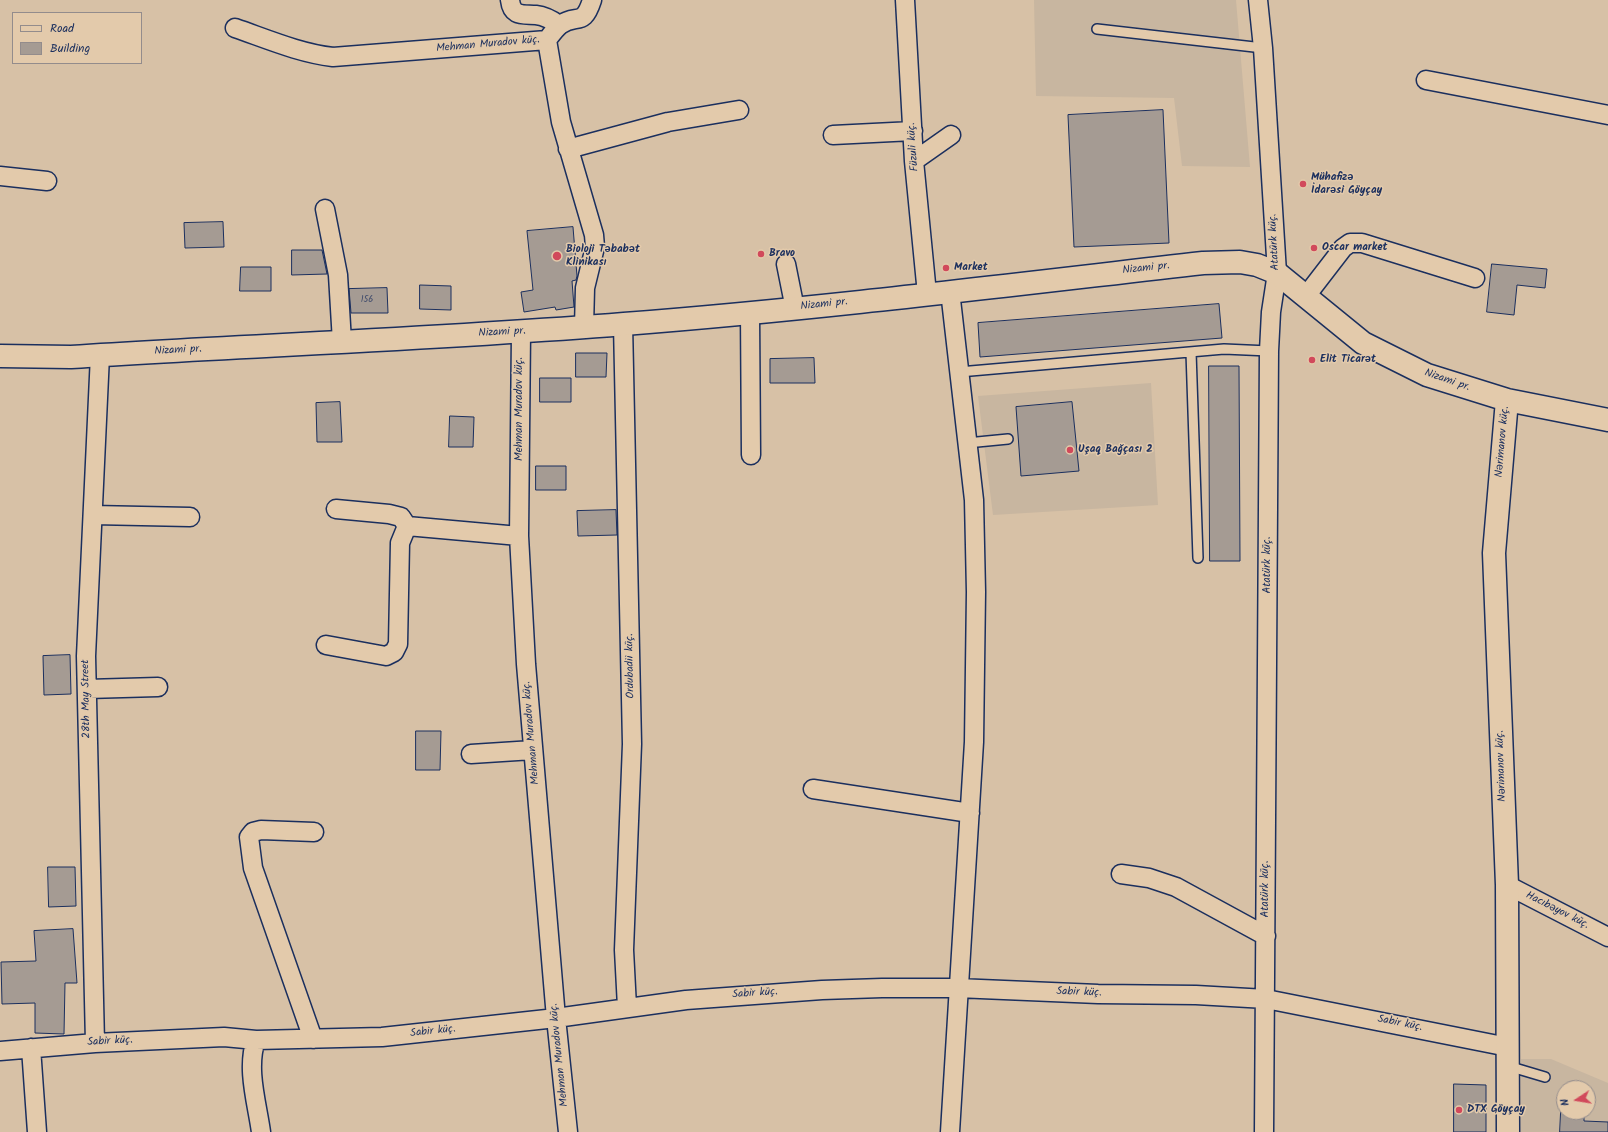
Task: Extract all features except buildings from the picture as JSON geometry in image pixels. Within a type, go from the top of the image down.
[{"type":"street","points":[[510,0],[513,10],[519,15],[537,15],[550,19],[559,25]]},
{"type":"street","points":[[547,40],[559,25],[582,19],[588,12],[592,0]]},
{"type":"street","name":"Füzuli küç.","points":[[905,0],[914,161],[927,294]]},
{"type":"street","name":"Atatürk küç.","points":[[1258,0],[1263,48],[1277,273],[1271,312],[1269,351],[1264,1132]]},
{"type":"street","name":"Mehman Muradov küç.","points":[[235,28],[290,47],[318,55],[333,57],[547,40],[555,92],[568,149],[594,235],[595,247],[586,288],[584,327]]},
{"type":"street","points":[[1426,80],[1608,115]]},
{"type":"street","points":[[568,149],[668,122],[738,110]]},
{"type":"street","points":[[833,135],[913,131]]},
{"type":"street","points":[[914,161],[951,135]]},
{"type":"street","points":[[0,176],[47,181]]},
{"type":"street","points":[[325,209],[338,275],[342,342]]},
{"type":"street","points":[[1306,296],[1343,248],[1350,243],[1362,243],[1475,278]]},
{"type":"street","name":"Nizami pr.","points":[[0,356],[30,358],[100,355],[521,332],[750,313],[1203,263],[1240,262],[1257,265],[1277,273],[1362,343],[1427,375],[1507,400],[1608,420]]},
{"type":"street","points":[[786,264],[795,308]]},
{"type":"street","points":[[950,291],[974,500],[975,548],[974,742],[950,1132]]},
{"type":"street","points":[[750,313],[751,455]]},
{"type":"street","name":"Ordubadii küç.","points":[[623,324],[632,744],[624,950],[627,1007]]},
{"type":"street","name":"Mehman Muradov küç.","points":[[521,332],[519,536],[526,664],[556,1018],[568,1132]]},
{"type":"street","name":"28th May Street","points":[[95,1043],[86,656],[100,355]]},
{"type":"street","name":"Nərimanov küç.","points":[[1507,400],[1494,553],[1507,885],[1508,1132]]},
{"type":"street","points":[[336,509],[389,514],[400,517],[407,526],[519,536]]},
{"type":"street","points":[[93,515],[190,518]]},
{"type":"street","points":[[326,645],[386,656],[394,652],[398,644],[400,543],[407,526]]},
{"type":"street","points":[[87,690],[158,687]]},
{"type":"street","points":[[471,754],[533,750]]},
{"type":"street","points":[[813,789],[970,813]]},
{"type":"street","points":[[313,1039],[253,868],[249,851],[248,837],[253,832],[260,830],[314,832]]},
{"type":"street","points":[[1121,874],[1149,878],[1176,887],[1266,936]]},
{"type":"street","name":"Hacıbəyov küç.","points":[[1507,885],[1608,937]]},
{"type":"street","name":"Sabir küç.","points":[[0,1051],[95,1043],[224,1037],[256,1040],[382,1037],[556,1018],[686,1000],[822,990],[958,988],[1098,994],[1196,995],[1266,999],[1508,1056]]},
{"type":"street","points":[[256,1040],[253,1049],[252,1063],[261,1132]]},
{"type":"street","points":[[30,1048],[37,1132]]},
{"type":"lane","points":[[1097,29],[1263,48]]},
{"type":"lane","points":[[959,372],[1224,349],[1269,351]]},
{"type":"lane","points":[[1191,352],[1198,558]]},
{"type":"lane","points":[[967,443],[1008,438]]},
{"type":"lane","points":[[1508,1056],[1545,1077]]},
{"type":"shaded area","points":[[1034,0],[1236,0],[1250,167],[1182,166],[1174,98],[1036,96]]},
{"type":"shaded area","name":"Uşaq Bağçası 2","points":[[1151,383],[1158,505],[993,515],[978,396]]},
{"type":"shaded area","points":[[1521,1059],[1551,1059],[1608,1083],[1608,1132],[1521,1132]]},
{"type":"place","name":"Mühafizə İdarəsi Göyçay","points":[[1303,184]]},
{"type":"place","name":"Oscar market","points":[[1314,248]]},
{"type":"place","name":"Bravo","points":[[761,254]]},
{"type":"place","name":"Bioloji Təbabət Klinikası","points":[[557,256]]},
{"type":"place","name":"Market","points":[[946,268]]},
{"type":"place","name":"Elit Ticarət","points":[[1312,360]]},
{"type":"place","name":"Uşaq Bağçası 2","points":[[1070,450]]},
{"type":"place","name":"DTX Göyçay","points":[[1459,1110]]}]
